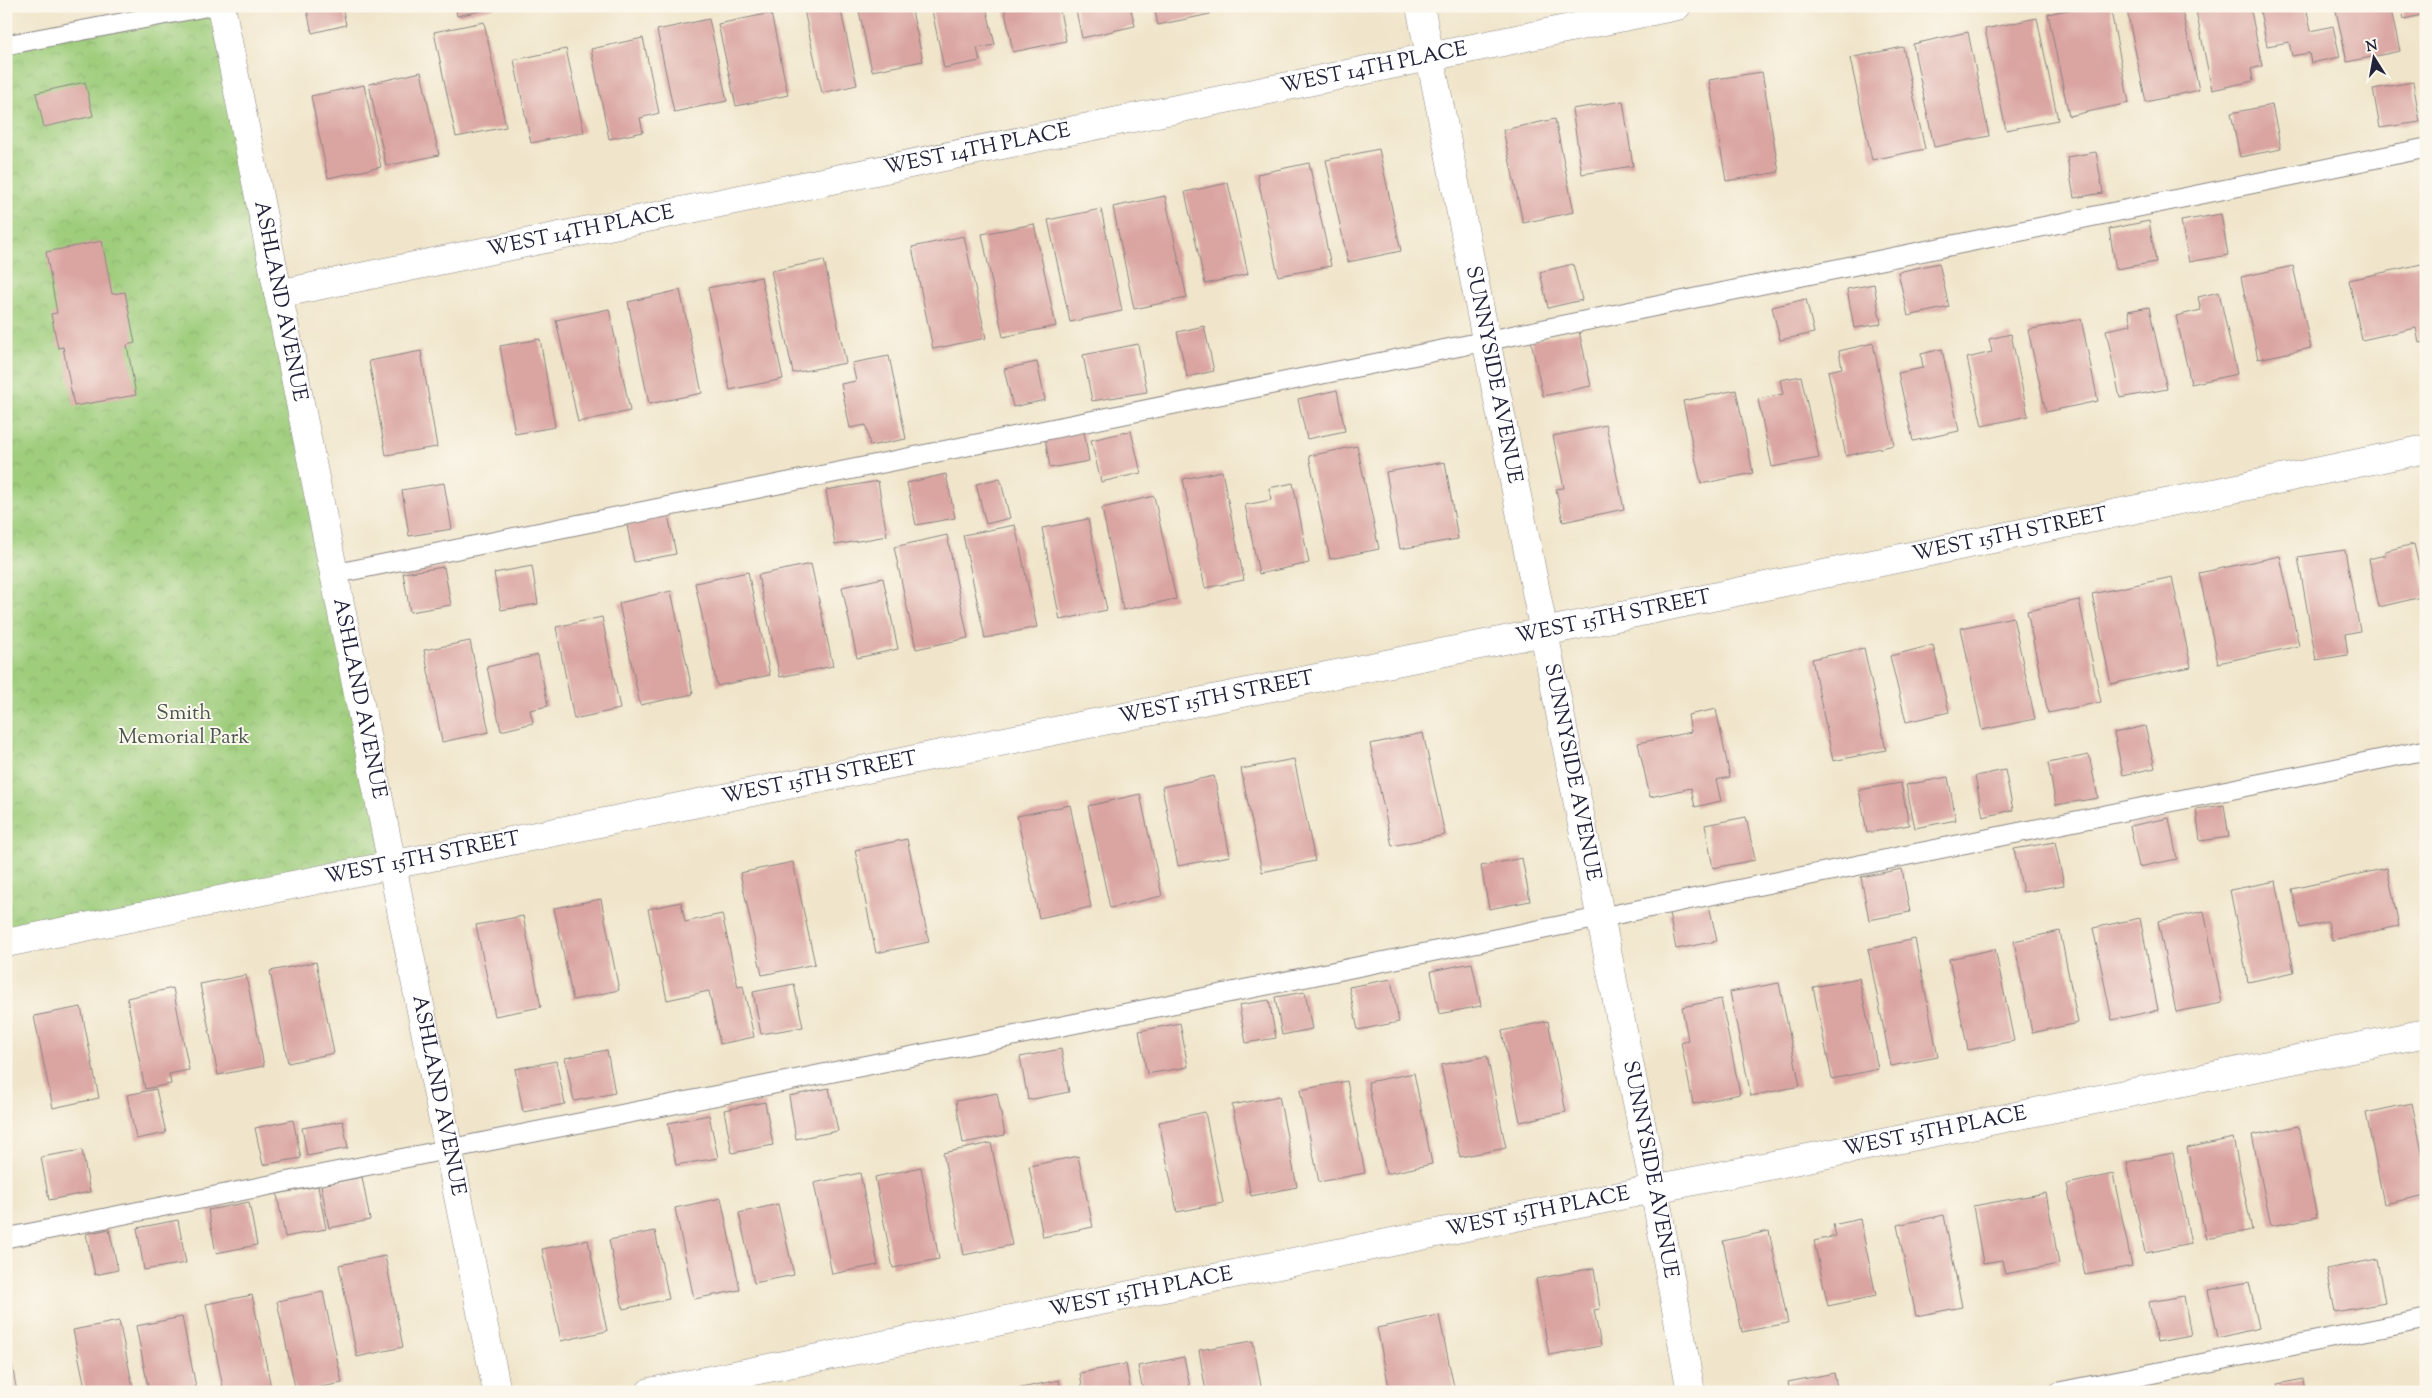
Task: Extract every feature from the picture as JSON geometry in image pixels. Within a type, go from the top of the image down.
[{"type":"street","name":"ASHLAND AVENUE","points":[[221,6],[497,1392]]},
{"type":"street","name":"SUNNYSIDE AVENUE","points":[[1420,6],[1654,1188],[1691,1392]]},
{"type":"street","name":"WEST 14TH PLACE","points":[[278,294],[1677,6]]},
{"type":"street","name":"WEST 15TH STREET","points":[[6,943],[1544,632],[2426,449]]},
{"type":"street","name":"WEST 15TH PLACE","points":[[650,1392],[2426,1033]]},
{"type":"lane","points":[[6,45],[210,6]]},
{"type":"lane","points":[[334,574],[1486,341],[2426,148]]},
{"type":"lane","points":[[6,1238],[449,1151],[1600,916],[2426,750]]},
{"type":"lane","points":[[2059,1392],[2426,1320]]},
{"type":"green space","name":"Smith Memorial Park","points":[[210,6],[392,865],[6,943],[6,45]]},
{"type":"building","points":[[306,6],[342,6],[346,25],[312,33]]},
{"type":"building","points":[[455,6],[493,6],[494,8],[457,16]]},
{"type":"building","points":[[823,6],[840,6],[857,85],[822,93],[804,10]]},
{"type":"building","points":[[858,6],[911,6],[923,61],[872,71]]},
{"type":"building","points":[[931,6],[986,6],[995,45],[977,48],[980,61],[944,68]]},
{"type":"building","points":[[1004,6],[1059,6],[1066,41],[1013,52]]},
{"type":"building","points":[[1075,6],[1130,6],[1135,26],[1082,38]]},
{"type":"building","points":[[1154,6],[1209,6],[1210,14],[1158,25]]},
{"type":"building","points":[[2086,6],[2110,6],[2129,103],[2069,116],[2048,14]]},
{"type":"building","points":[[2126,6],[2181,6],[2199,90],[2146,102]]},
{"type":"building","points":[[2195,6],[2250,6],[2262,66],[2251,69],[2253,81],[2212,90]]},
{"type":"building","points":[[2259,6],[2306,6],[2311,31],[2333,26],[2340,57],[2311,63],[2309,53],[2292,56],[2289,42],[2267,46]]},
{"type":"building","points":[[2335,6],[2390,6],[2400,51],[2347,62]]},
{"type":"building","points":[[2401,6],[2426,6],[2426,14],[2404,19]]},
{"type":"building","points":[[771,13],[788,95],[736,106],[718,24]]},
{"type":"building","points":[[2037,18],[2058,120],[2006,130],[1985,29]]},
{"type":"building","points":[[709,19],[727,101],[674,112],[657,30]]},
{"type":"building","points":[[484,22],[506,127],[456,137],[434,32]]},
{"type":"building","points":[[1968,32],[1989,136],[1934,147],[1913,44]]},
{"type":"building","points":[[643,38],[659,113],[640,118],[643,132],[609,139],[591,49]]},
{"type":"building","points":[[1903,47],[1925,149],[1872,160],[1850,58]]},
{"type":"building","points":[[566,49],[584,132],[531,143],[514,60]]},
{"type":"building","points":[[421,72],[439,155],[386,166],[369,84]]},
{"type":"building","points":[[1762,72],[1779,172],[1726,181],[1709,80]]},
{"type":"building","points":[[85,82],[93,116],[44,127],[36,93]]},
{"type":"building","points":[[2413,82],[2420,122],[2380,128],[2373,89]]},
{"type":"building","points":[[364,85],[381,167],[328,178],[311,96]]},
{"type":"building","points":[[1623,101],[1633,166],[1582,174],[1572,109]]},
{"type":"building","points":[[2272,105],[2281,149],[2240,157],[2231,113]]},
{"type":"building","points":[[1555,119],[1574,212],[1523,223],[1503,130]]},
{"type":"building","points":[[1379,149],[1401,251],[1348,262],[1326,160]]},
{"type":"building","points":[[2096,152],[2103,193],[2074,198],[2067,157]]},
{"type":"building","points":[[1309,163],[1331,266],[1278,276],[1257,174]]},
{"type":"building","points":[[1228,183],[1248,274],[1205,284],[1185,192]]},
{"type":"building","points":[[1165,196],[1187,298],[1134,309],[1113,207]]},
{"type":"building","points":[[1101,209],[1122,311],[1070,322],[1048,220]]},
{"type":"building","points":[[2221,214],[2228,255],[2189,262],[2181,221]]},
{"type":"building","points":[[2149,221],[2156,262],[2116,269],[2109,229]]},
{"type":"building","points":[[1034,224],[1056,326],[1003,337],[982,234]]},
{"type":"building","points":[[964,236],[986,338],[933,349],[912,247]]},
{"type":"building","points":[[102,241],[112,294],[125,292],[135,343],[127,345],[136,395],[74,406],[63,347],[58,348],[51,314],[57,313],[46,252]]},
{"type":"building","points":[[824,260],[846,363],[793,373],[771,271]]},
{"type":"building","points":[[1939,263],[1949,307],[1908,316],[1898,272]]},
{"type":"building","points":[[2426,263],[2426,342],[2419,343],[2416,328],[2362,340],[2349,280]]},
{"type":"building","points":[[1573,264],[1582,300],[1548,308],[1540,272]]},
{"type":"building","points":[[2293,266],[2311,348],[2258,359],[2241,277]]},
{"type":"building","points":[[761,277],[783,379],[730,390],[708,288]]},
{"type":"building","points":[[1874,284],[1881,324],[1854,328],[1847,289]]},
{"type":"building","points":[[680,290],[702,393],[649,404],[628,302]]},
{"type":"building","points":[[2219,292],[2237,374],[2191,384],[2176,316],[2201,310],[2198,297]]},
{"type":"building","points":[[1806,299],[1814,333],[1780,340],[1772,307]]},
{"type":"building","points":[[2149,307],[2167,389],[2120,398],[2106,330],[2131,325],[2128,311]]},
{"type":"building","points":[[609,309],[630,411],[578,422],[556,320]]},
{"type":"building","points":[[2081,319],[2098,401],[2046,412],[2028,330]]},
{"type":"building","points":[[1204,326],[1214,371],[1187,377],[1177,332]]},
{"type":"building","points":[[1579,331],[1591,386],[1543,396],[1531,341]]},
{"type":"building","points":[[2011,334],[2028,416],[1982,426],[1967,358],[1992,352],[1989,339]]},
{"type":"building","points":[[540,339],[555,427],[515,434],[500,346]]},
{"type":"building","points":[[1873,343],[1894,445],[1846,456],[1828,371],[1842,368],[1839,351]]},
{"type":"building","points":[[1138,344],[1147,392],[1092,401],[1083,355]]},
{"type":"building","points":[[1942,349],[1959,431],[1913,441],[1898,373],[1923,368],[1921,354]]},
{"type":"building","points":[[421,351],[437,447],[386,455],[369,361]]},
{"type":"building","points":[[889,356],[906,439],[870,446],[866,425],[850,428],[841,384],[856,381],[852,363]]},
{"type":"building","points":[[1037,362],[1045,400],[1013,407],[1004,369]]},
{"type":"building","points":[[1801,376],[1819,458],[1772,467],[1758,399],[1783,394],[1780,380]]},
{"type":"building","points":[[1337,390],[1345,431],[1307,439],[1298,399]]},
{"type":"building","points":[[1736,390],[1753,473],[1701,484],[1683,401]]},
{"type":"building","points":[[1606,425],[1624,509],[1563,522],[1556,489],[1564,488],[1553,436]]},
{"type":"building","points":[[1084,431],[1089,461],[1050,468],[1045,437]]},
{"type":"building","points":[[1131,431],[1141,473],[1101,482],[1091,440]]},
{"type":"building","points":[[1357,446],[1379,549],[1330,559],[1309,456]]},
{"type":"building","points":[[1445,462],[1458,539],[1400,549],[1386,472]]},
{"type":"building","points":[[1222,471],[1244,580],[1205,588],[1183,479]]},
{"type":"building","points":[[946,474],[955,518],[916,525],[907,483]]},
{"type":"building","points":[[1000,478],[1010,518],[986,524],[976,484]]},
{"type":"building","points":[[878,481],[887,536],[835,545],[826,490]]},
{"type":"building","points":[[444,483],[452,529],[409,536],[402,490]]},
{"type":"building","points":[[1293,483],[1309,563],[1259,574],[1245,505],[1271,500],[1269,488]]},
{"type":"building","points":[[1154,496],[1176,599],[1123,610],[1102,508]]},
{"type":"building","points":[[668,515],[676,554],[634,562],[627,525]]},
{"type":"building","points":[[1088,519],[1107,610],[1060,620],[1042,528]]},
{"type":"building","points":[[1015,525],[1037,627],[985,638],[963,535]]},
{"type":"building","points":[[947,535],[968,638],[916,649],[894,547]]},
{"type":"building","points":[[2414,544],[2426,596],[2379,607],[2369,559],[2385,555],[2385,551]]},
{"type":"building","points":[[2345,550],[2360,631],[2345,634],[2348,655],[2316,660],[2298,557]]},
{"type":"building","points":[[2280,556],[2299,646],[2218,663],[2199,573]]},
{"type":"building","points":[[811,564],[833,666],[780,677],[758,575]]},
{"type":"building","points":[[532,566],[538,604],[501,610],[494,573]]},
{"type":"building","points":[[444,567],[451,605],[410,612],[403,573]]},
{"type":"building","points":[[748,572],[770,675],[717,686],[695,583]]},
{"type":"building","points":[[2172,577],[2191,667],[2111,684],[2092,594]]},
{"type":"building","points":[[883,578],[898,649],[857,658],[842,587]]},
{"type":"building","points":[[671,591],[693,694],[640,705],[619,603]]},
{"type":"building","points":[[2079,600],[2101,702],[2048,713],[2027,611]]},
{"type":"building","points":[[602,617],[620,709],[574,719],[556,627]]},
{"type":"building","points":[[2013,617],[2035,719],[1982,730],[1961,628]]},
{"type":"building","points":[[470,641],[489,732],[442,742],[424,650]]},
{"type":"building","points":[[1933,645],[1949,712],[1906,722],[1890,656]]},
{"type":"building","points":[[1864,648],[1886,750],[1833,761],[1812,659]]},
{"type":"building","points":[[538,655],[548,706],[530,710],[533,723],[501,731],[487,667]]},
{"type":"building","points":[[1716,709],[1730,777],[1716,780],[1721,801],[1695,807],[1691,788],[1650,797],[1638,743],[1691,732],[1688,715]]},
{"type":"building","points":[[2145,726],[2155,768],[2123,775],[2114,733]]},
{"type":"building","points":[[1423,733],[1445,835],[1392,846],[1370,744]]},
{"type":"building","points":[[2089,755],[2098,798],[2056,805],[2048,763]]},
{"type":"building","points":[[1294,759],[1315,861],[1262,872],[1241,769]]},
{"type":"building","points":[[2005,770],[2013,810],[1983,817],[1975,776]]},
{"type":"building","points":[[1214,776],[1230,856],[1178,866],[1162,787]]},
{"type":"building","points":[[1948,777],[1956,820],[1915,828],[1906,785]]},
{"type":"building","points":[[1901,783],[1909,825],[1867,833],[1859,790]]},
{"type":"building","points":[[1140,794],[1162,896],[1110,908],[1088,806]]},
{"type":"building","points":[[1070,805],[1091,907],[1039,918],[1017,816]]},
{"type":"building","points":[[2224,805],[2229,837],[2200,841],[2196,809]]},
{"type":"building","points":[[1746,817],[1755,860],[1713,868],[1705,825]]},
{"type":"building","points":[[2169,818],[2177,859],[2139,867],[2130,826]]},
{"type":"building","points":[[907,839],[929,942],[876,953],[855,850]]},
{"type":"building","points":[[2055,842],[2064,885],[2023,892],[2014,849]]},
{"type":"building","points":[[1522,858],[1530,901],[1489,909],[1481,866]]},
{"type":"building","points":[[793,862],[815,964],[762,975],[740,873]]},
{"type":"building","points":[[2387,868],[2399,926],[2332,940],[2328,922],[2300,928],[2292,889]]},
{"type":"building","points":[[1902,869],[1910,912],[1869,920],[1861,877]]},
{"type":"building","points":[[2276,881],[2294,972],[2248,982],[2230,890]]},
{"type":"building","points":[[601,899],[619,990],[573,1000],[554,908]]},
{"type":"building","points":[[681,902],[685,922],[722,914],[738,987],[743,986],[754,1037],[720,1044],[709,991],[667,1000],[648,909]]},
{"type":"building","points":[[1709,905],[1717,941],[1676,949],[1669,913]]},
{"type":"building","points":[[2204,911],[2222,1003],[2176,1012],[2158,921]]},
{"type":"building","points":[[523,916],[541,1007],[495,1016],[476,925]]},
{"type":"building","points":[[2140,918],[2158,1010],[2112,1020],[2093,928]]},
{"type":"building","points":[[2060,931],[2078,1023],[2032,1033],[2014,941]]},
{"type":"building","points":[[1915,939],[1938,1057],[1891,1066],[1868,949]]},
{"type":"building","points":[[1995,949],[2014,1041],[1968,1050],[1949,959]]},
{"type":"building","points":[[316,962],[334,1053],[288,1063],[270,971]]},
{"type":"building","points":[[1472,963],[1481,1006],[1439,1014],[1431,971]]},
{"type":"building","points":[[246,975],[264,1066],[218,1075],[200,984]]},
{"type":"building","points":[[1859,978],[1878,1069],[1832,1079],[1813,987]]},
{"type":"building","points":[[1391,979],[1399,1022],[1358,1030],[1349,987]]},
{"type":"building","points":[[1779,983],[1800,1086],[1751,1096],[1730,992]]},
{"type":"building","points":[[794,984],[803,1027],[761,1034],[753,992]]},
{"type":"building","points":[[173,988],[189,1070],[169,1074],[171,1084],[145,1089],[127,998]]},
{"type":"building","points":[[1305,992],[1312,1029],[1282,1035],[1275,997]]},
{"type":"building","points":[[1721,999],[1740,1094],[1693,1104],[1681,1042],[1688,1040],[1682,1007]]},
{"type":"building","points":[[1269,1000],[1276,1038],[1246,1043],[1239,1005]]},
{"type":"building","points":[[81,1007],[99,1098],[53,1108],[34,1016]]},
{"type":"building","points":[[1548,1021],[1566,1112],[1520,1122],[1502,1031]]},
{"type":"building","points":[[1180,1023],[1188,1067],[1147,1074],[1139,1031]]},
{"type":"building","points":[[1061,1049],[1069,1092],[1028,1100],[1020,1057]]},
{"type":"building","points":[[607,1050],[615,1093],[574,1101],[565,1058]]},
{"type":"building","points":[[1487,1056],[1506,1148],[1460,1157],[1441,1065]]},
{"type":"building","points":[[556,1061],[565,1104],[523,1112],[515,1069]]},
{"type":"building","points":[[1414,1073],[1432,1164],[1386,1174],[1368,1082]]},
{"type":"building","points":[[1347,1081],[1365,1173],[1319,1182],[1300,1090]]},
{"type":"building","points":[[829,1088],[838,1131],[796,1139],[789,1096]]},
{"type":"building","points":[[156,1089],[166,1133],[136,1139],[127,1095]]},
{"type":"building","points":[[997,1093],[1005,1135],[963,1143],[956,1101]]},
{"type":"building","points":[[1279,1096],[1297,1187],[1251,1196],[1232,1105]]},
{"type":"building","points":[[765,1102],[773,1145],[732,1153],[724,1110]]},
{"type":"building","points":[[2412,1103],[2426,1172],[2426,1195],[2384,1204],[2366,1113]]},
{"type":"building","points":[[1205,1112],[1223,1203],[1177,1212],[1159,1122]]},
{"type":"building","points":[[709,1115],[718,1158],[676,1165],[668,1123]]},
{"type":"building","points":[[293,1120],[301,1158],[263,1165],[255,1128]]},
{"type":"building","points":[[343,1121],[348,1148],[307,1156],[302,1128]]},
{"type":"building","points":[[2298,1126],[2317,1217],[2271,1226],[2252,1135]]},
{"type":"building","points":[[2233,1138],[2252,1230],[2206,1239],[2187,1148]]},
{"type":"building","points":[[991,1143],[1012,1245],[964,1255],[943,1153]]},
{"type":"building","points":[[82,1150],[90,1192],[49,1200],[41,1157]]},
{"type":"building","points":[[2173,1153],[2191,1244],[2145,1253],[2127,1162]]},
{"type":"building","points":[[1078,1156],[1093,1227],[1043,1237],[1029,1166]]},
{"type":"building","points":[[921,1167],[939,1259],[893,1268],[875,1177]]},
{"type":"building","points":[[860,1173],[878,1265],[832,1274],[814,1183]]},
{"type":"building","points":[[2113,1174],[2132,1266],[2085,1275],[2067,1184]]},
{"type":"building","points":[[362,1177],[370,1220],[329,1228],[321,1185]]},
{"type":"building","points":[[318,1186],[326,1229],[285,1237],[277,1194]]},
{"type":"building","points":[[2046,1193],[2059,1264],[2005,1274],[2002,1260],[1983,1263],[1973,1206]]},
{"type":"building","points":[[721,1198],[740,1290],[694,1299],[675,1208]]},
{"type":"building","points":[[249,1202],[257,1245],[216,1253],[208,1210]]},
{"type":"building","points":[[778,1204],[794,1275],[754,1283],[739,1213]]},
{"type":"building","points":[[1944,1215],[1962,1307],[1916,1316],[1897,1225]]},
{"type":"building","points":[[1860,1219],[1876,1296],[1828,1306],[1814,1241],[1836,1236],[1833,1225]]},
{"type":"building","points":[[178,1220],[186,1263],[144,1270],[137,1228]]},
{"type":"building","points":[[109,1229],[118,1270],[95,1275],[86,1234]]},
{"type":"building","points":[[655,1231],[669,1299],[623,1309],[609,1240]]},
{"type":"building","points":[[1769,1231],[1788,1323],[1742,1332],[1723,1241]]},
{"type":"building","points":[[588,1240],[607,1331],[561,1341],[542,1249]]},
{"type":"building","points":[[385,1256],[403,1347],[357,1357],[339,1265]]},
{"type":"building","points":[[2377,1259],[2385,1303],[2335,1312],[2327,1269]]},
{"type":"building","points":[[2426,1262],[2426,1283],[2425,1283],[2421,1263]]},
{"type":"building","points":[[1594,1268],[1600,1309],[1594,1310],[1601,1346],[1549,1355],[1536,1279]]},
{"type":"building","points":[[2249,1282],[2259,1328],[2218,1338],[2208,1290]]},
{"type":"building","points":[[323,1292],[342,1383],[296,1392],[277,1301]]},
{"type":"building","points":[[252,1295],[271,1387],[244,1392],[224,1392],[206,1304]]},
{"type":"building","points":[[2184,1296],[2191,1336],[2157,1342],[2149,1302]]},
{"type":"building","points":[[1439,1315],[1455,1392],[1390,1392],[1377,1328]]},
{"type":"building","points":[[182,1317],[197,1392],[149,1392],[136,1326]]},
{"type":"building","points":[[119,1321],[134,1392],[86,1392],[73,1330]]},
{"type":"building","points":[[1253,1341],[1262,1392],[1206,1392],[1199,1350]]},
{"type":"building","points":[[10,1354],[17,1392],[6,1392],[6,1355]]},
{"type":"building","points":[[1184,1357],[1191,1392],[1143,1392],[1138,1366]]},
{"type":"building","points":[[1126,1364],[1131,1392],[1083,1392],[1080,1373]]},
{"type":"building","points":[[1834,1373],[1838,1392],[1790,1392],[1788,1382]]},
{"type":"building","points":[[2304,1379],[2306,1392],[2279,1392],[2277,1384]]},
{"type":"building","points":[[1059,1380],[1061,1392],[1013,1392],[1012,1390]]}]
